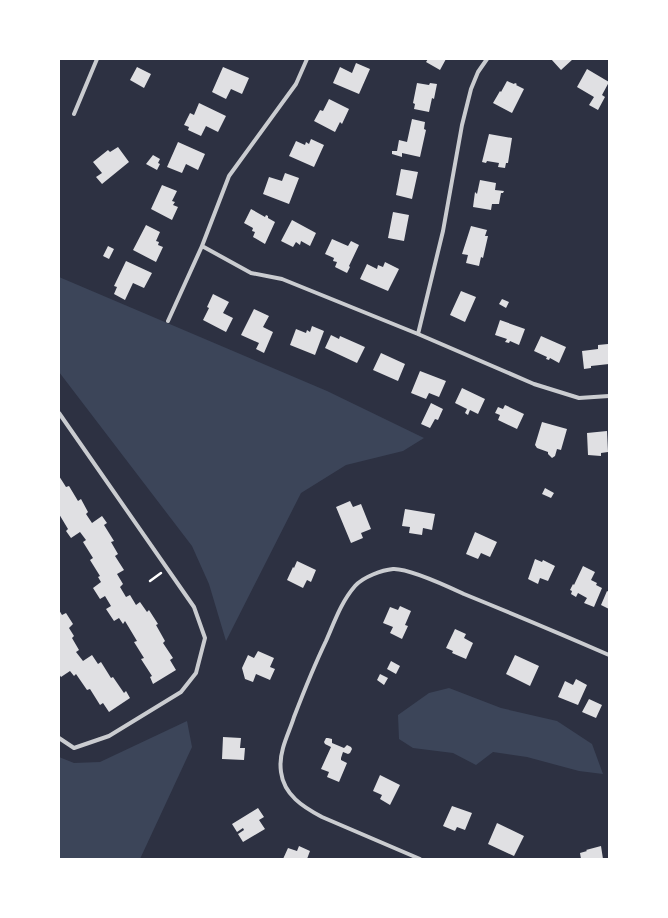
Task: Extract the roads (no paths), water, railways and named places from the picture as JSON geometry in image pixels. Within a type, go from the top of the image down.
[{"type":"street","points":[[74,114],[97,59]]},
{"type":"street","points":[[168,321],[202,246],[229,176],[296,84],[307,59]]},
{"type":"street","points":[[418,334],[443,231],[462,125],[471,89],[478,72],[487,59]]},
{"type":"street","points":[[202,246],[251,273],[282,279],[418,334],[527,381],[562,394],[579,398],[609,396]]},
{"type":"street","points":[[59,413],[194,608],[205,638],[196,674],[181,692],[109,736],[74,748],[59,738]]},
{"type":"street","points":[[420,859],[309,810],[290,794],[284,784],[281,771],[283,748],[308,679],[341,608],[357,584],[374,574],[384,571],[395,569],[407,571],[442,584],[609,655]]}]
